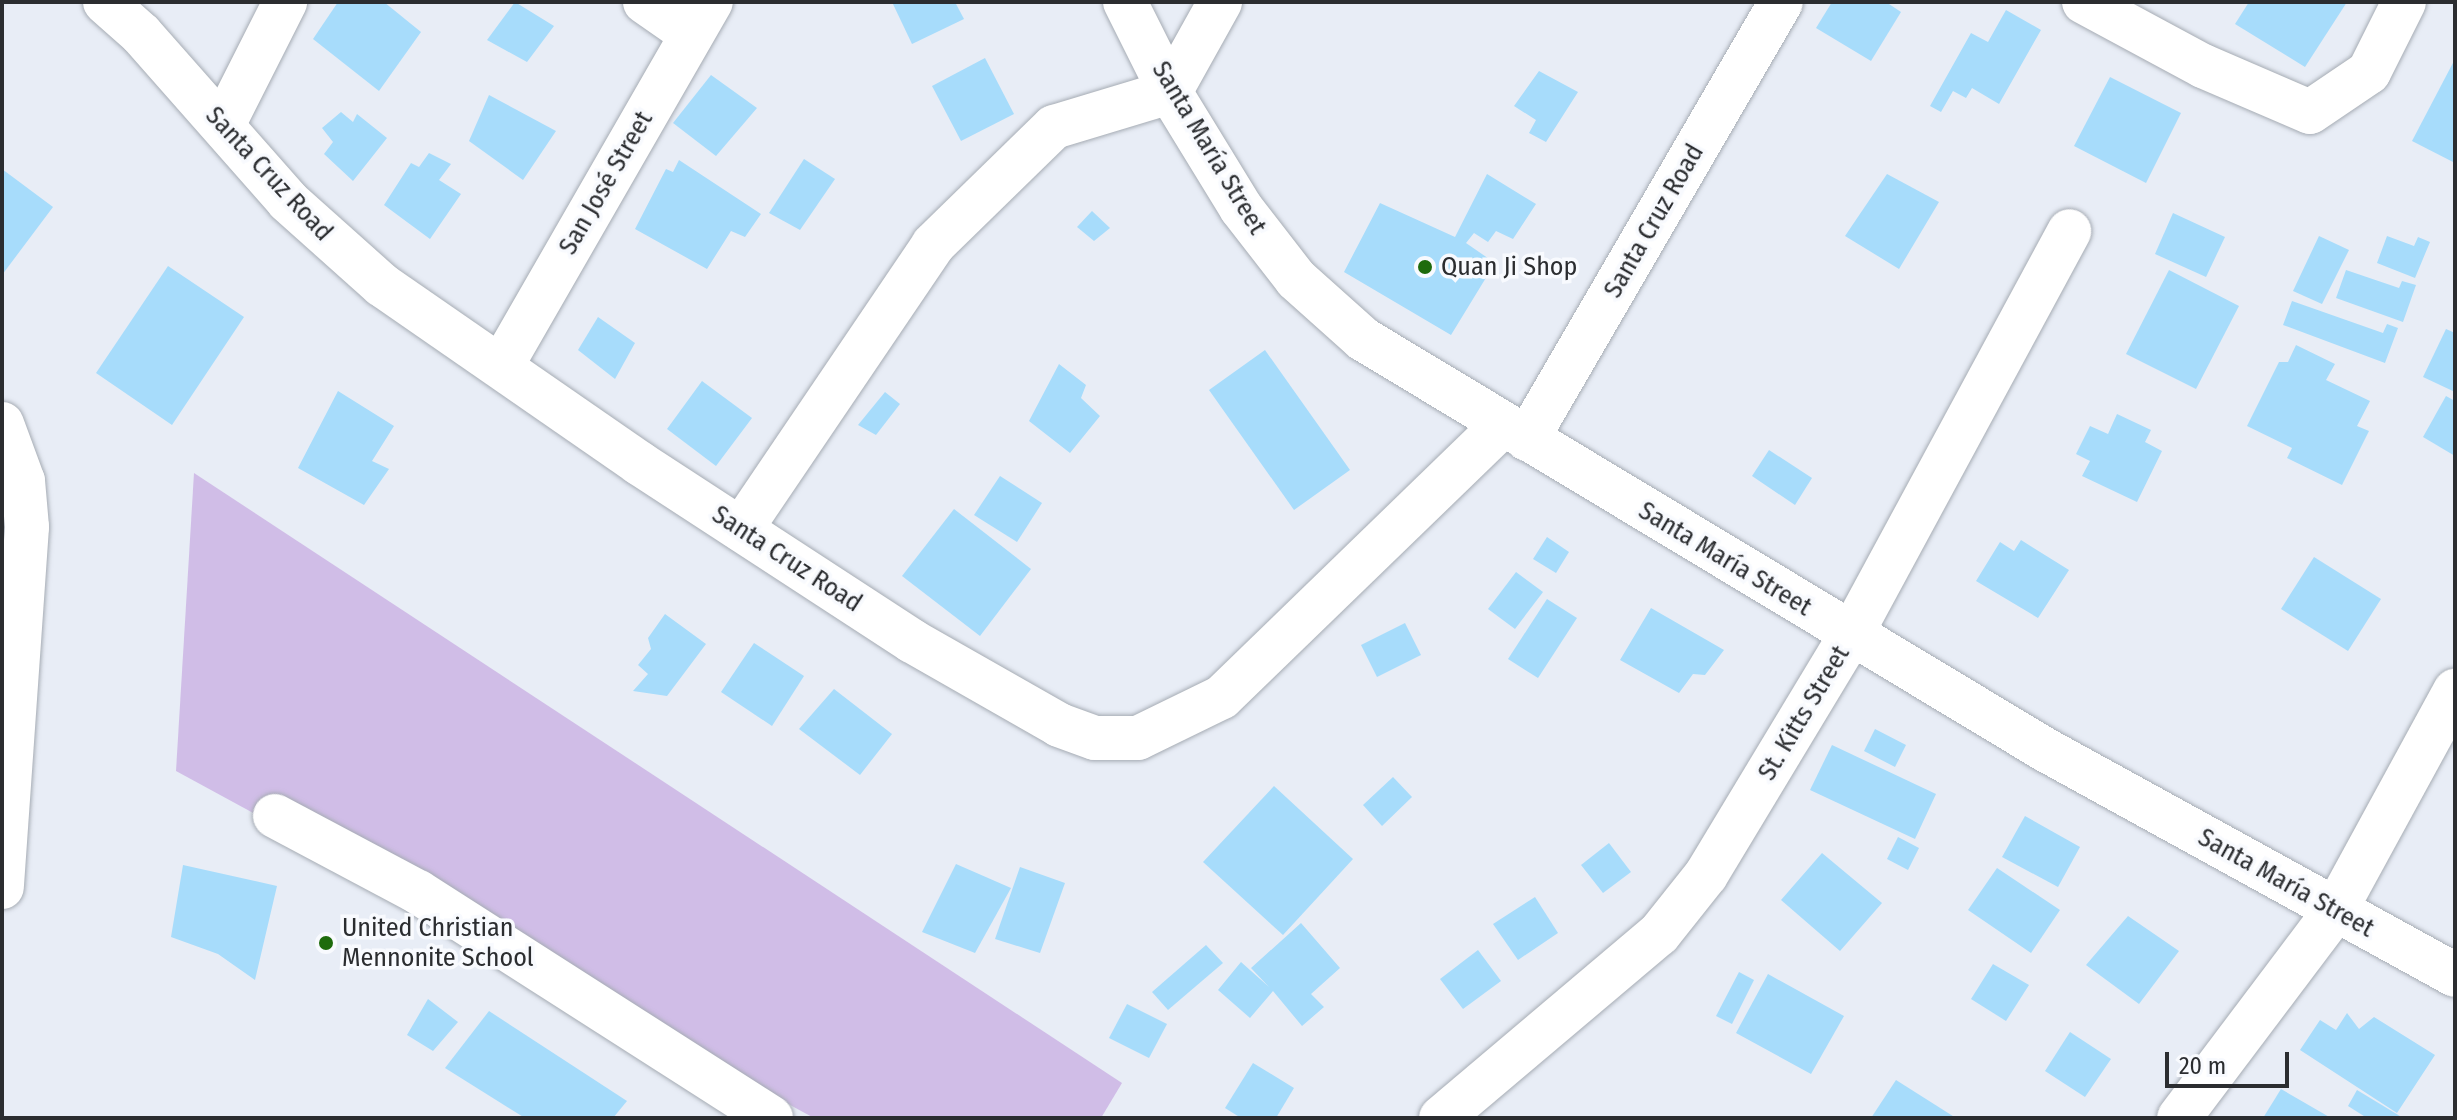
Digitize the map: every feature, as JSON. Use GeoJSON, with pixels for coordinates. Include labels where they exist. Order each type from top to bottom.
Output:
{"type":"FeatureCollection","features":[{"type":"Feature","properties":{"kind":"street","name":"Santa Cruz Road"},"geometry":{"type":"LineString","coordinates":[[105,2],[141,34],[335,246],[382,285],[912,641],[1059,725],[1095,738],[1138,738],[1222,697],[1515,432],[1781,2]]}},
{"type":"Feature","properties":{"kind":"street"},"geometry":{"type":"LineString","coordinates":[[223,125],[285,2]]}},
{"type":"Feature","properties":{"kind":"street"},"geometry":{"type":"LineString","coordinates":[[645,2],[701,18]]}},
{"type":"Feature","properties":{"kind":"street","name":"Santa María Street"},"geometry":{"type":"LineString","coordinates":[[1125,2],[1170,92],[1241,208],[1307,290],[1363,339],[1851,635],[2335,911],[2455,975]]}},
{"type":"Feature","properties":{"kind":"street"},"geometry":{"type":"LineString","coordinates":[[741,529],[933,245],[1054,127],[1170,92],[1220,2]]}},
{"type":"Feature","properties":{"kind":"street"},"geometry":{"type":"LineString","coordinates":[[2084,2],[2203,66],[2310,112],[2369,72],[2404,2]]}},
{"type":"Feature","properties":{"kind":"street","name":"San José Street"},"geometry":{"type":"LineString","coordinates":[[502,365],[701,18]]}},
{"type":"Feature","properties":{"kind":"street","name":"St. Kitts Street"},"geometry":{"type":"LineString","coordinates":[[1441,1118],[1659,934],[1706,875],[1851,635],[2069,231]]}},
{"type":"Feature","properties":{"kind":"street"},"geometry":{"type":"LineString","coordinates":[[2,424],[23,481],[27,527],[2,887]]}},
{"type":"Feature","properties":{"kind":"street"},"geometry":{"type":"LineString","coordinates":[[2179,1118],[2335,911],[2455,691]]}},
{"type":"Feature","properties":{"kind":"street"},"geometry":{"type":"LineString","coordinates":[[275,816],[418,892],[771,1118]]}},
{"type":"Feature","properties":{"kind":"shaded area"},"geometry":{"type":"Polygon","coordinates":[[[194,473],[1122,1083],[1101,1118],[814,1118],[176,771],[194,473]]]}},
{"type":"Feature","properties":{"kind":"building"},"geometry":{"type":"Polygon","coordinates":[[[338,2],[384,2],[421,32],[379,91],[313,39],[338,2]]]}},
{"type":"Feature","properties":{"kind":"building"},"geometry":{"type":"Polygon","coordinates":[[[515,2],[554,26],[527,62],[487,40],[515,2]]]}},
{"type":"Feature","properties":{"kind":"building"},"geometry":{"type":"Polygon","coordinates":[[[892,2],[955,2],[964,19],[912,44],[892,2]]]}},
{"type":"Feature","properties":{"kind":"building"},"geometry":{"type":"Polygon","coordinates":[[[1832,2],[1886,2],[1901,12],[1871,61],[1816,28],[1832,2]]]}},
{"type":"Feature","properties":{"kind":"building"},"geometry":{"type":"Polygon","coordinates":[[[2249,2],[2347,2],[2305,67],[2235,24],[2249,2]]]}},
{"type":"Feature","properties":{"kind":"building"},"geometry":{"type":"Polygon","coordinates":[[[2006,10],[2041,30],[1999,104],[1972,88],[1966,98],[1953,91],[1941,112],[1930,106],[1971,33],[1988,42],[2006,10]]]}},
{"type":"Feature","properties":{"kind":"building"},"geometry":{"type":"Polygon","coordinates":[[[985,58],[1014,114],[961,141],[932,86],[985,58]]]}},
{"type":"Feature","properties":{"kind":"building"},"geometry":{"type":"Polygon","coordinates":[[[2455,59],[2455,163],[2412,141],[2455,59]]]}},
{"type":"Feature","properties":{"kind":"building"},"geometry":{"type":"Polygon","coordinates":[[[1539,71],[1578,92],[1546,142],[1529,133],[1536,120],[1514,106],[1539,71]]]}},
{"type":"Feature","properties":{"kind":"building"},"geometry":{"type":"Polygon","coordinates":[[[711,75],[757,108],[716,156],[673,123],[711,75]]]}},
{"type":"Feature","properties":{"kind":"building"},"geometry":{"type":"Polygon","coordinates":[[[2110,77],[2181,113],[2146,183],[2074,146],[2110,77]]]}},
{"type":"Feature","properties":{"kind":"building"},"geometry":{"type":"Polygon","coordinates":[[[489,95],[556,131],[523,180],[469,141],[489,95]]]}},
{"type":"Feature","properties":{"kind":"building"},"geometry":{"type":"Polygon","coordinates":[[[341,112],[353,122],[357,114],[387,138],[353,181],[324,154],[333,142],[322,128],[341,112]]]}},
{"type":"Feature","properties":{"kind":"building"},"geometry":{"type":"Polygon","coordinates":[[[429,153],[451,164],[439,180],[461,194],[430,239],[384,205],[411,163],[419,167],[429,153]]]}},
{"type":"Feature","properties":{"kind":"building"},"geometry":{"type":"Polygon","coordinates":[[[804,159],[835,179],[800,230],[769,213],[804,159]]]}},
{"type":"Feature","properties":{"kind":"building"},"geometry":{"type":"Polygon","coordinates":[[[679,160],[761,214],[745,237],[731,231],[707,269],[635,229],[666,169],[673,172],[679,160]]]}},
{"type":"Feature","properties":{"kind":"building"},"geometry":{"type":"Polygon","coordinates":[[[2,169],[53,207],[2,275],[2,169]]]}},
{"type":"Feature","properties":{"kind":"building"},"geometry":{"type":"Polygon","coordinates":[[[1487,174],[1536,204],[1513,239],[1496,231],[1488,242],[1474,233],[1466,243],[1495,263],[1451,335],[1344,272],[1380,203],[1455,237],[1487,174]]]}},
{"type":"Feature","properties":{"kind":"building"},"geometry":{"type":"Polygon","coordinates":[[[1887,174],[1939,202],[1899,269],[1845,236],[1887,174]]]}},
{"type":"Feature","properties":{"kind":"building"},"geometry":{"type":"Polygon","coordinates":[[[1092,211],[1110,228],[1094,241],[1077,227],[1092,211]]]}},
{"type":"Feature","properties":{"kind":"building"},"geometry":{"type":"Polygon","coordinates":[[[2173,213],[2225,237],[2206,277],[2155,254],[2173,213]]]}},
{"type":"Feature","properties":{"kind":"building"},"geometry":{"type":"Polygon","coordinates":[[[2319,236],[2349,250],[2322,304],[2293,291],[2319,236]]]}},
{"type":"Feature","properties":{"kind":"building"},"geometry":{"type":"Polygon","coordinates":[[[2387,236],[2414,246],[2418,237],[2430,242],[2415,278],[2377,263],[2387,236]]]}},
{"type":"Feature","properties":{"kind":"building"},"geometry":{"type":"Polygon","coordinates":[[[168,266],[244,317],[172,425],[96,373],[168,266]]]}},
{"type":"Feature","properties":{"kind":"building"},"geometry":{"type":"Polygon","coordinates":[[[2169,270],[2239,306],[2196,389],[2126,354],[2169,270]]]}},
{"type":"Feature","properties":{"kind":"building"},"geometry":{"type":"Polygon","coordinates":[[[2346,270],[2399,288],[2402,281],[2416,285],[2403,322],[2336,298],[2346,270]]]}},
{"type":"Feature","properties":{"kind":"building"},"geometry":{"type":"Polygon","coordinates":[[[2292,301],[2383,333],[2387,324],[2398,328],[2385,363],[2283,325],[2292,301]]]}},
{"type":"Feature","properties":{"kind":"building"},"geometry":{"type":"Polygon","coordinates":[[[598,317],[635,343],[615,379],[578,350],[598,317]]]}},
{"type":"Feature","properties":{"kind":"building"},"geometry":{"type":"Polygon","coordinates":[[[2446,329],[2455,333],[2455,392],[2423,377],[2446,329]]]}},
{"type":"Feature","properties":{"kind":"building"},"geometry":{"type":"Polygon","coordinates":[[[2296,345],[2335,364],[2326,380],[2370,401],[2357,426],[2369,431],[2342,485],[2287,458],[2292,448],[2247,426],[2279,362],[2288,362],[2296,345]]]}},
{"type":"Feature","properties":{"kind":"building"},"geometry":{"type":"Polygon","coordinates":[[[1265,350],[1350,470],[1294,510],[1209,390],[1265,350]]]}},
{"type":"Feature","properties":{"kind":"building"},"geometry":{"type":"Polygon","coordinates":[[[1059,364],[1086,385],[1081,398],[1100,416],[1070,453],[1029,421],[1059,364]]]}},
{"type":"Feature","properties":{"kind":"building"},"geometry":{"type":"Polygon","coordinates":[[[702,381],[752,418],[716,466],[667,429],[702,381]]]}},
{"type":"Feature","properties":{"kind":"building"},"geometry":{"type":"Polygon","coordinates":[[[338,391],[394,426],[372,461],[389,469],[364,505],[298,468],[338,391]]]}},
{"type":"Feature","properties":{"kind":"building"},"geometry":{"type":"Polygon","coordinates":[[[885,392],[900,404],[876,435],[858,425],[885,392]]]}},
{"type":"Feature","properties":{"kind":"building"},"geometry":{"type":"Polygon","coordinates":[[[2446,396],[2455,401],[2455,456],[2423,437],[2446,396]]]}},
{"type":"Feature","properties":{"kind":"building"},"geometry":{"type":"Polygon","coordinates":[[[2117,414],[2151,430],[2145,442],[2162,451],[2137,502],[2082,476],[2090,461],[2076,454],[2090,426],[2108,434],[2117,414]]]}},
{"type":"Feature","properties":{"kind":"building"},"geometry":{"type":"Polygon","coordinates":[[[1769,450],[1812,478],[1795,505],[1752,476],[1769,450]]]}},
{"type":"Feature","properties":{"kind":"building"},"geometry":{"type":"Polygon","coordinates":[[[1000,476],[1042,503],[1017,542],[974,515],[1000,476]]]}},
{"type":"Feature","properties":{"kind":"building"},"geometry":{"type":"Polygon","coordinates":[[[954,509],[1031,569],[980,636],[902,576],[954,509]]]}},
{"type":"Feature","properties":{"kind":"building"},"geometry":{"type":"Polygon","coordinates":[[[1547,537],[1569,552],[1556,573],[1533,559],[1547,537]]]}},
{"type":"Feature","properties":{"kind":"building"},"geometry":{"type":"Polygon","coordinates":[[[2021,540],[2069,570],[2038,618],[1976,581],[2000,542],[2014,551],[2021,540]]]}},
{"type":"Feature","properties":{"kind":"building"},"geometry":{"type":"Polygon","coordinates":[[[2314,557],[2381,599],[2348,651],[2281,609],[2314,557]]]}},
{"type":"Feature","properties":{"kind":"building"},"geometry":{"type":"Polygon","coordinates":[[[1516,572],[1543,592],[1515,629],[1488,609],[1516,572]]]}},
{"type":"Feature","properties":{"kind":"building"},"geometry":{"type":"Polygon","coordinates":[[[1547,599],[1577,618],[1538,678],[1508,659],[1547,599]]]}},
{"type":"Feature","properties":{"kind":"building"},"geometry":{"type":"Polygon","coordinates":[[[1651,608],[1724,650],[1705,675],[1693,674],[1679,693],[1620,660],[1651,608]]]}},
{"type":"Feature","properties":{"kind":"building"},"geometry":{"type":"Polygon","coordinates":[[[665,614],[706,644],[667,696],[633,691],[648,674],[638,665],[651,649],[648,638],[665,614]]]}},
{"type":"Feature","properties":{"kind":"building"},"geometry":{"type":"Polygon","coordinates":[[[1405,623],[1421,655],[1377,677],[1361,645],[1405,623]]]}},
{"type":"Feature","properties":{"kind":"building"},"geometry":{"type":"Polygon","coordinates":[[[754,643],[804,676],[772,726],[721,692],[754,643]]]}},
{"type":"Feature","properties":{"kind":"building"},"geometry":{"type":"Polygon","coordinates":[[[834,689],[892,734],[860,775],[799,729],[834,689]]]}},
{"type":"Feature","properties":{"kind":"building"},"geometry":{"type":"Polygon","coordinates":[[[1875,729],[1906,745],[1895,767],[1864,751],[1875,729]]]}},
{"type":"Feature","properties":{"kind":"building"},"geometry":{"type":"Polygon","coordinates":[[[1832,745],[1936,794],[1915,839],[1810,790],[1832,745]]]}},
{"type":"Feature","properties":{"kind":"building"},"geometry":{"type":"Polygon","coordinates":[[[1393,777],[1412,797],[1382,826],[1363,805],[1393,777]]]}},
{"type":"Feature","properties":{"kind":"building"},"geometry":{"type":"Polygon","coordinates":[[[1274,786],[1353,859],[1283,935],[1203,862],[1274,786]]]}},
{"type":"Feature","properties":{"kind":"building"},"geometry":{"type":"Polygon","coordinates":[[[2025,816],[2080,847],[2058,887],[2002,857],[2025,816]]]}},
{"type":"Feature","properties":{"kind":"building"},"geometry":{"type":"Polygon","coordinates":[[[1898,837],[1919,848],[1908,870],[1887,859],[1898,837]]]}},
{"type":"Feature","properties":{"kind":"building"},"geometry":{"type":"Polygon","coordinates":[[[1609,843],[1631,872],[1603,893],[1581,865],[1609,843]]]}},
{"type":"Feature","properties":{"kind":"building"},"geometry":{"type":"Polygon","coordinates":[[[1822,853],[1882,903],[1840,951],[1781,900],[1822,853]]]}},
{"type":"Feature","properties":{"kind":"building"},"geometry":{"type":"Polygon","coordinates":[[[956,864],[1011,888],[975,953],[922,932],[956,864]]]}},
{"type":"Feature","properties":{"kind":"building"},"geometry":{"type":"Polygon","coordinates":[[[183,865],[277,886],[255,980],[218,954],[171,937],[183,865]]]}},
{"type":"Feature","properties":{"kind":"building"},"geometry":{"type":"Polygon","coordinates":[[[1020,867],[1065,883],[1040,953],[995,939],[1020,867]]]}},
{"type":"Feature","properties":{"kind":"building"},"geometry":{"type":"Polygon","coordinates":[[[1997,868],[2060,910],[2031,953],[1968,910],[1997,868]]]}},
{"type":"Feature","properties":{"kind":"building"},"geometry":{"type":"Polygon","coordinates":[[[1535,897],[1558,933],[1518,960],[1493,924],[1535,897]]]}},
{"type":"Feature","properties":{"kind":"building"},"geometry":{"type":"Polygon","coordinates":[[[2128,916],[2179,951],[2139,1004],[2086,965],[2128,916]]]}},
{"type":"Feature","properties":{"kind":"building"},"geometry":{"type":"Polygon","coordinates":[[[1301,923],[1340,968],[1311,994],[1324,1007],[1302,1026],[1273,991],[1250,1018],[1218,990],[1241,962],[1269,987],[1251,968],[1301,923]]]}},
{"type":"Feature","properties":{"kind":"building"},"geometry":{"type":"Polygon","coordinates":[[[1206,945],[1223,963],[1168,1010],[1152,992],[1206,945]]]}},
{"type":"Feature","properties":{"kind":"building"},"geometry":{"type":"Polygon","coordinates":[[[1478,950],[1501,981],[1463,1009],[1440,979],[1478,950]]]}},
{"type":"Feature","properties":{"kind":"building"},"geometry":{"type":"Polygon","coordinates":[[[1993,964],[2029,985],[2006,1021],[1971,999],[1993,964]]]}},
{"type":"Feature","properties":{"kind":"building"},"geometry":{"type":"Polygon","coordinates":[[[1739,972],[1754,980],[1732,1024],[1716,1016],[1739,972]]]}},
{"type":"Feature","properties":{"kind":"building"},"geometry":{"type":"Polygon","coordinates":[[[1768,974],[1844,1016],[1811,1074],[1736,1033],[1768,974]]]}},
{"type":"Feature","properties":{"kind":"building"},"geometry":{"type":"Polygon","coordinates":[[[428,999],[458,1022],[433,1051],[407,1035],[428,999]]]}},
{"type":"Feature","properties":{"kind":"building"},"geometry":{"type":"Polygon","coordinates":[[[1127,1004],[1167,1024],[1149,1058],[1109,1038],[1127,1004]]]}},
{"type":"Feature","properties":{"kind":"building"},"geometry":{"type":"Polygon","coordinates":[[[489,1011],[627,1101],[613,1118],[525,1118],[445,1068],[489,1011]]]}},
{"type":"Feature","properties":{"kind":"building"},"geometry":{"type":"Polygon","coordinates":[[[2347,1013],[2359,1029],[2374,1017],[2435,1055],[2397,1113],[2300,1050],[2320,1020],[2336,1030],[2347,1013]]]}},
{"type":"Feature","properties":{"kind":"building"},"geometry":{"type":"Polygon","coordinates":[[[2070,1032],[2111,1059],[2085,1097],[2045,1071],[2070,1032]]]}},
{"type":"Feature","properties":{"kind":"building"},"geometry":{"type":"Polygon","coordinates":[[[1253,1063],[1294,1088],[1276,1118],[1241,1118],[1225,1108],[1253,1063]]]}},
{"type":"Feature","properties":{"kind":"building"},"geometry":{"type":"Polygon","coordinates":[[[1896,1080],[1956,1118],[1871,1118],[1896,1080]]]}},
{"type":"Feature","properties":{"kind":"building"},"geometry":{"type":"Polygon","coordinates":[[[2281,1089],[2331,1118],[2263,1118],[2281,1089]]]}},
{"type":"Feature","properties":{"kind":"building"},"geometry":{"type":"Polygon","coordinates":[[[2357,1090],[2403,1118],[2367,1118],[2348,1106],[2357,1090]]]}},
{"type":"Feature","properties":{"kind":"place","name":"Quan Ji Shop"},"geometry":{"type":"Point","coordinates":[1425,267]}},
{"type":"Feature","properties":{"kind":"place","name":"United Christian Mennonite School"},"geometry":{"type":"Point","coordinates":[326,943]}}]}
